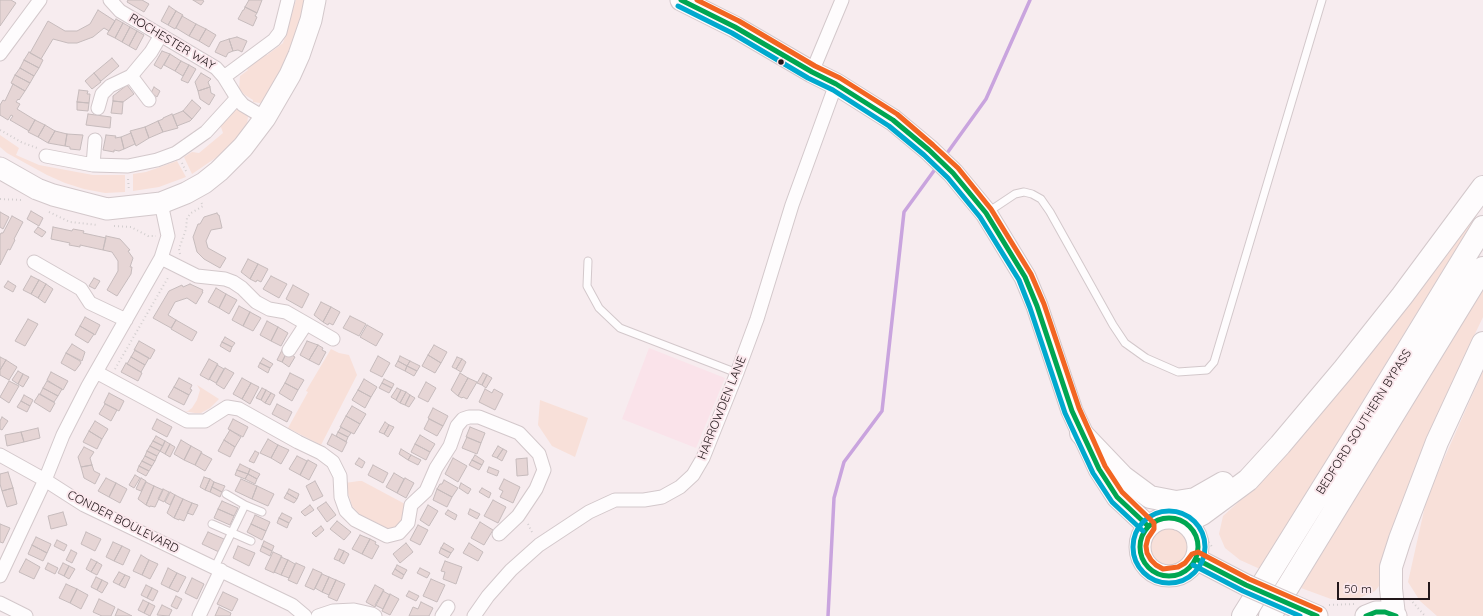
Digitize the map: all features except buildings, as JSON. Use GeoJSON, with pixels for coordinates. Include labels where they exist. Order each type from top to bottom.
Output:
{"type":"FeatureCollection","features":[{"type":"Feature","properties":{"kind":"highway"},"geometry":{"type":"LineString","coordinates":[[1178,519],[1196,517],[1202,514],[1248,480],[1280,445],[1344,369],[1402,296],[1483,187]]}},
{"type":"Feature","properties":{"kind":"highway","name":"BEDFORD SOUTHERN BYPASS"},"geometry":{"type":"LineString","coordinates":[[1243,616],[1483,227]]}},
{"type":"Feature","properties":{"kind":"highway","name":"BEDFORD SOUTHERN BYPASS"},"geometry":{"type":"LineString","coordinates":[[1270,616],[1483,268]]}},
{"type":"Feature","properties":{"kind":"highway"},"geometry":{"type":"LineString","coordinates":[[1395,615],[1390,589],[1391,567],[1400,539],[1437,442],[1483,344]]}},
{"type":"Feature","properties":{"kind":"highway"},"geometry":{"type":"LineString","coordinates":[[1081,433],[1123,477],[1144,493],[1150,497],[1176,502],[1195,499],[1202,496],[1280,445]]}},
{"type":"Feature","properties":{"kind":"main road"},"geometry":{"type":"LineString","coordinates":[[0,168],[37,189],[81,203],[107,208],[161,203],[186,193],[219,171],[243,147],[265,118],[290,75],[299,55],[311,20],[315,0]]}},
{"type":"Feature","properties":{"kind":"main road"},"geometry":{"type":"LineString","coordinates":[[681,0],[735,27],[812,72],[836,84],[893,120],[929,150],[953,173],[986,213],[1024,277],[1037,306],[1072,411],[1081,433],[1099,468],[1117,497],[1148,526]]}},
{"type":"Feature","properties":{"kind":"main road"},"geometry":{"type":"LineString","coordinates":[[1170,517],[1187,523],[1194,531],[1198,540],[1196,560],[1190,568],[1181,574],[1171,576],[1161,576],[1152,571],[1145,564],[1140,555],[1139,545],[1142,535],[1148,526],[1162,518],[1170,517]]}},
{"type":"Feature","properties":{"kind":"main road"},"geometry":{"type":"LineString","coordinates":[[1196,560],[1246,585],[1294,606],[1322,610]]}},
{"type":"Feature","properties":{"kind":"main road"},"geometry":{"type":"LineString","coordinates":[[1361,610],[1385,612],[1395,615]]}},
{"type":"Feature","properties":{"kind":"street"},"geometry":{"type":"LineString","coordinates":[[0,54],[40,0]]}},
{"type":"Feature","properties":{"kind":"street","name":"ROCHESTER WAY"},"geometry":{"type":"LineString","coordinates":[[110,0],[120,11],[216,68],[243,105],[265,118]]}},
{"type":"Feature","properties":{"kind":"street"},"geometry":{"type":"LineString","coordinates":[[224,77],[274,40],[280,32],[288,0]]}},
{"type":"Feature","properties":{"kind":"street"},"geometry":{"type":"LineString","coordinates":[[812,72],[842,0]]}},
{"type":"Feature","properties":{"kind":"street"},"geometry":{"type":"LineString","coordinates":[[98,108],[102,94],[110,86],[131,76],[151,52],[161,35]]}},
{"type":"Feature","properties":{"kind":"street"},"geometry":{"type":"LineString","coordinates":[[131,76],[149,100]]}},
{"type":"Feature","properties":{"kind":"street","name":"HARROWDEN LANE"},"geometry":{"type":"LineString","coordinates":[[474,616],[488,596],[511,570],[539,545],[589,512],[615,500],[644,500],[662,497],[680,487],[693,475],[703,458],[757,319],[792,205],[836,84]]}},
{"type":"Feature","properties":{"kind":"street"},"geometry":{"type":"LineString","coordinates":[[46,156],[93,165],[128,166],[157,160],[176,153],[206,132],[237,98]]}},
{"type":"Feature","properties":{"kind":"street"},"geometry":{"type":"LineString","coordinates":[[93,165],[95,140]]}},
{"type":"Feature","properties":{"kind":"street"},"geometry":{"type":"LineString","coordinates":[[0,576],[45,480],[63,435],[96,372],[161,258],[168,236],[161,203]]}},
{"type":"Feature","properties":{"kind":"street"},"geometry":{"type":"LineString","coordinates":[[161,258],[197,276],[225,279],[233,282],[242,288],[256,302],[270,308],[286,312],[333,339]]}},
{"type":"Feature","properties":{"kind":"street"},"geometry":{"type":"LineString","coordinates":[[34,262],[81,289],[90,303],[126,320]]}},
{"type":"Feature","properties":{"kind":"street"},"geometry":{"type":"LineString","coordinates":[[289,350],[306,324]]}},
{"type":"Feature","properties":{"kind":"street"},"geometry":{"type":"LineString","coordinates":[[96,372],[187,422],[205,421],[227,406],[239,408],[298,442],[321,453],[333,462],[340,476],[341,497],[346,511],[355,520],[387,536],[400,533],[408,523],[411,505],[426,491],[436,468],[450,446],[457,426],[463,419],[469,417],[479,417],[518,433],[539,454],[544,470],[523,519],[499,534]]}},
{"type":"Feature","properties":{"kind":"street","name":"CONDER BOULEVARD"},"geometry":{"type":"LineString","coordinates":[[0,455],[45,480],[84,505],[292,604],[305,616]]}},
{"type":"Feature","properties":{"kind":"street"},"geometry":{"type":"LineString","coordinates":[[199,616],[218,569]]}},
{"type":"Feature","properties":{"kind":"street"},"geometry":{"type":"LineString","coordinates":[[0,603],[26,616]]}},
{"type":"Feature","properties":{"kind":"street"},"geometry":{"type":"LineString","coordinates":[[318,616],[333,611],[354,610],[375,616]]}},
{"type":"Feature","properties":{"kind":"lane"},"geometry":{"type":"LineString","coordinates":[[986,213],[1015,194],[1024,192],[1041,199],[1125,342],[1146,358],[1178,372],[1207,370],[1214,362],[1322,0]]}},
{"type":"Feature","properties":{"kind":"lane"},"geometry":{"type":"LineString","coordinates":[[588,261],[587,286],[600,308],[620,328],[737,373]]}},
{"type":"Feature","properties":{"kind":"lane"},"geometry":{"type":"LineString","coordinates":[[226,494],[245,505],[262,512]]}},
{"type":"Feature","properties":{"kind":"lane"},"geometry":{"type":"LineString","coordinates":[[218,569],[245,505]]}},
{"type":"Feature","properties":{"kind":"lane"},"geometry":{"type":"LineString","coordinates":[[212,524],[252,541]]}},
{"type":"Feature","properties":{"kind":"path"},"geometry":{"type":"LineString","coordinates":[[0,130],[21,142],[39,149],[46,156]]}},
{"type":"Feature","properties":{"kind":"path"},"geometry":{"type":"LineString","coordinates":[[1409,598],[1425,616]]}},
{"type":"Feature","properties":{"kind":"path"},"geometry":{"type":"LineString","coordinates":[[1322,610],[1351,605],[1361,610]]}},
{"type":"Feature","properties":{"kind":"shaded area"},"geometry":{"type":"Polygon","coordinates":[[[296,0],[309,0],[300,40],[263,102],[253,102],[253,100],[239,89],[240,76],[248,70],[245,67],[262,54],[267,55],[283,43],[296,0]]]}},
{"type":"Feature","properties":{"kind":"shaded area"},"geometry":{"type":"Polygon","coordinates":[[[234,110],[239,110],[248,116],[247,125],[232,143],[217,157],[192,174],[184,157],[192,152],[199,153],[223,133],[220,124],[234,110]]]}},
{"type":"Feature","properties":{"kind":"shaded area"},"geometry":{"type":"Polygon","coordinates":[[[0,135],[19,148],[16,155],[39,165],[93,175],[125,175],[125,192],[105,193],[84,189],[47,175],[7,153],[0,147],[0,135]]]}},
{"type":"Feature","properties":{"kind":"shaded area"},"geometry":{"type":"Polygon","coordinates":[[[177,161],[186,177],[159,187],[133,191],[133,174],[146,172],[177,161]]]}},
{"type":"Feature","properties":{"kind":"shaded area"},"geometry":{"type":"Polygon","coordinates":[[[1483,205],[1260,569],[1240,560],[1225,548],[1219,534],[1223,516],[1263,480],[1344,385],[1483,205]]]}},
{"type":"Feature","properties":{"kind":"shaded area"},"geometry":{"type":"Polygon","coordinates":[[[1483,281],[1483,317],[1423,449],[1383,581],[1375,591],[1355,600],[1331,599],[1301,588],[1483,281]]]}},
{"type":"Feature","properties":{"kind":"shaded area"},"geometry":{"type":"Polygon","coordinates":[[[649,348],[725,378],[696,448],[622,419],[649,348]]]}},
{"type":"Feature","properties":{"kind":"shaded area"},"geometry":{"type":"Polygon","coordinates":[[[331,349],[339,353],[349,355],[357,375],[321,445],[288,428],[308,392],[306,391],[331,349]]]}},
{"type":"Feature","properties":{"kind":"shaded area"},"geometry":{"type":"Polygon","coordinates":[[[1483,371],[1483,616],[1437,616],[1420,601],[1408,582],[1427,497],[1483,371]]]}},
{"type":"Feature","properties":{"kind":"shaded area"},"geometry":{"type":"Polygon","coordinates":[[[197,385],[219,399],[210,408],[201,413],[184,411],[188,411],[192,408],[197,400],[200,390],[197,385]]]}},
{"type":"Feature","properties":{"kind":"shaded area"},"geometry":{"type":"Polygon","coordinates":[[[540,400],[588,418],[575,457],[552,446],[538,425],[540,400]]]}},
{"type":"Feature","properties":{"kind":"shaded area"},"geometry":{"type":"Polygon","coordinates":[[[362,481],[405,504],[401,521],[394,528],[385,528],[363,518],[352,506],[345,483],[362,481]]]}},
{"type":"Feature","properties":{"kind":"shaded area"},"geometry":{"type":"Polygon","coordinates":[[[1173,528],[1180,531],[1186,537],[1189,548],[1188,556],[1180,565],[1173,568],[1165,568],[1158,565],[1150,556],[1149,544],[1152,537],[1161,529],[1173,528]]]}},
{"type":"Feature","properties":{"kind":"waterway"},"geometry":{"type":"LineString","coordinates":[[945,156],[986,99],[1030,0]]}},
{"type":"Feature","properties":{"kind":"waterway"},"geometry":{"type":"LineString","coordinates":[[828,616],[834,498],[844,462],[882,411],[904,212],[936,168]]}},
{"type":"Feature","properties":{"kind":"transit line"},"geometry":{"type":"LineString","coordinates":[[681,0],[735,27],[812,72],[836,84],[893,120],[929,150],[953,173],[986,213],[1025,277],[1037,306],[1072,411],[1099,469],[1117,497],[1148,526]]}},
{"type":"Feature","properties":{"kind":"transit line"},"geometry":{"type":"LineString","coordinates":[[697,0],[739,21],[815,66],[840,78],[897,114],[958,168],[991,209],[1031,274],[1044,304],[1079,408],[1105,466],[1122,492],[1154,523],[1154,529],[1148,538],[1146,546],[1147,553],[1156,565],[1163,569],[1178,567],[1185,563],[1192,554],[1198,552],[1249,579],[1320,610]]}},
{"type":"Feature","properties":{"kind":"transit line"},"geometry":{"type":"LineString","coordinates":[[678,6],[732,33],[808,78],[833,90],[889,126],[924,155],[948,178],[980,217],[1019,280],[1030,308],[1065,413],[1093,473],[1112,502],[1143,531]]}},
{"type":"Feature","properties":{"kind":"transit line"},"geometry":{"type":"LineString","coordinates":[[1162,511],[1176,511],[1183,513],[1195,521],[1203,533],[1205,547],[1203,561],[1195,573],[1183,581],[1176,583],[1162,583],[1155,581],[1143,573],[1135,561],[1133,554],[1133,540],[1135,533],[1143,521],[1155,513],[1162,511]]}},
{"type":"Feature","properties":{"kind":"transit line"},"geometry":{"type":"LineString","coordinates":[[1163,518],[1175,518],[1190,526],[1198,541],[1198,547],[1198,553],[1190,568],[1175,576],[1163,576],[1148,568],[1140,553],[1140,541],[1148,526],[1163,518]]}},
{"type":"Feature","properties":{"kind":"transit line"},"geometry":{"type":"LineString","coordinates":[[1196,559],[1246,585],[1317,616]]}},
{"type":"Feature","properties":{"kind":"transit line"},"geometry":{"type":"LineString","coordinates":[[1193,565],[1243,591],[1300,616]]}},
{"type":"Feature","properties":{"kind":"transit line"},"geometry":{"type":"LineString","coordinates":[[1366,616],[1376,612],[1385,612],[1396,616]]}}]}
